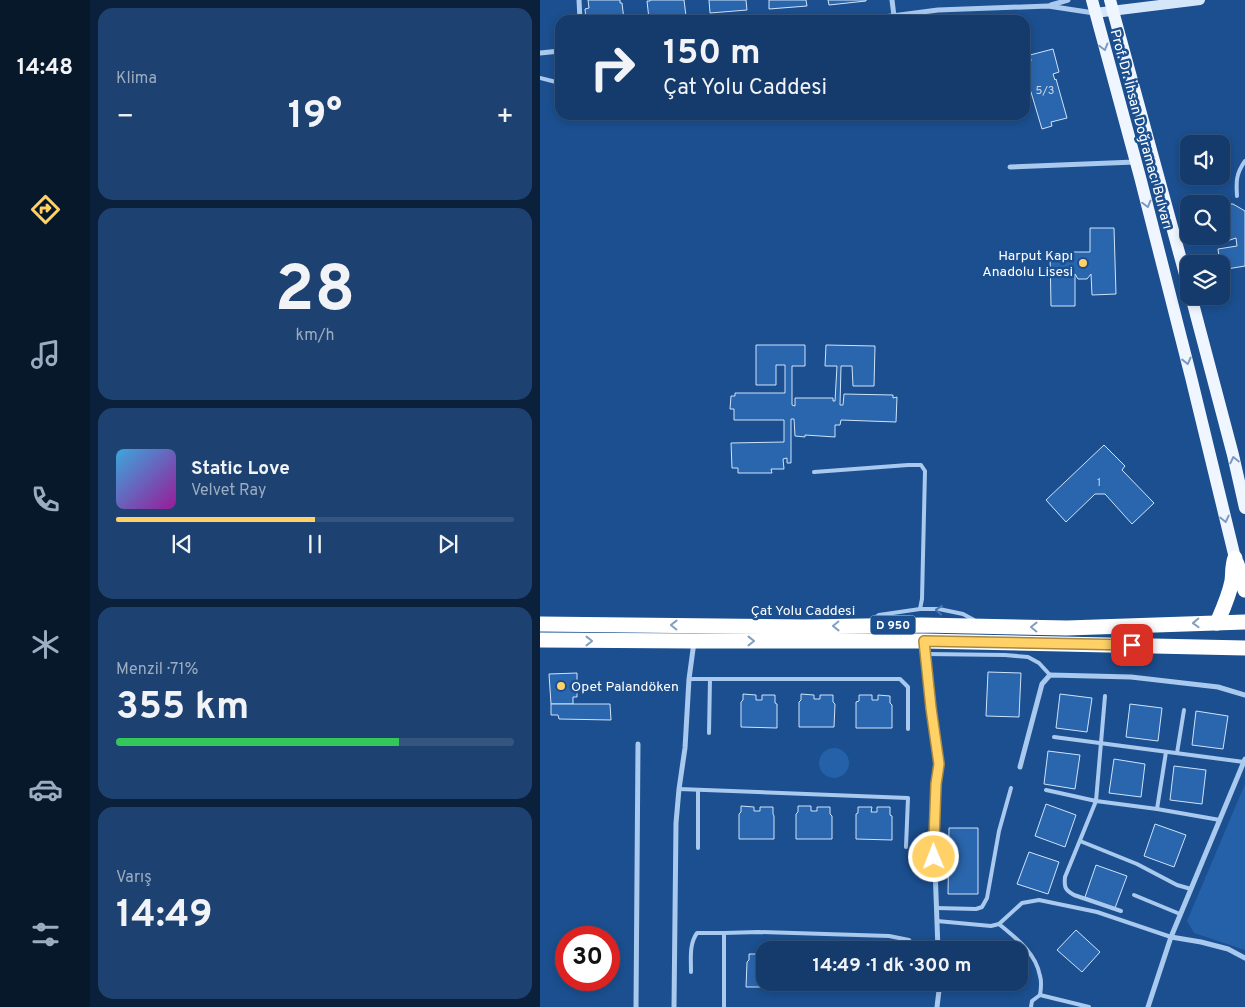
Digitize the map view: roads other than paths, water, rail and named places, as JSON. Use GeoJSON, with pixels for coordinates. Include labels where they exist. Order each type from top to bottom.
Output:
{"type":"FeatureCollection","features":[{"type":"Feature","properties":{"kind":"highway"},"geometry":{"type":"LineString","coordinates":[[1235,558],[1245,590]]}},
{"type":"Feature","properties":{"kind":"highway"},"geometry":{"type":"LineString","coordinates":[[1217,623],[1228,598],[1235,558]]}},
{"type":"Feature","properties":{"kind":"highway","name":"Çat Yolu Caddesi"},"geometry":{"type":"LineString","coordinates":[[540,624],[805,627],[922,625],[1067,628],[1245,622]]}},
{"type":"Feature","properties":{"kind":"highway","name":"D 950"},"geometry":{"type":"LineString","coordinates":[[540,640],[925,647],[1245,648]]}},
{"type":"Feature","properties":{"kind":"main road","name":"Prof. Dr. İhsan Doğramacı Bulvarı"},"geometry":{"type":"LineString","coordinates":[[1092,0],[1192,377],[1235,558]]}},
{"type":"Feature","properties":{"kind":"main road","name":"Prof. Dr. İhsan Doğramacı Bulvarı"},"geometry":{"type":"LineString","coordinates":[[1111,5],[1180,256]]}},
{"type":"Feature","properties":{"kind":"main road"},"geometry":{"type":"LineString","coordinates":[[1193,305],[1245,508]]}},
{"type":"Feature","properties":{"kind":"street"},"geometry":{"type":"LineString","coordinates":[[578,0],[580,15]]}},
{"type":"Feature","properties":{"kind":"street"},"geometry":{"type":"LineString","coordinates":[[892,0],[894,15]]}},
{"type":"Feature","properties":{"kind":"street"},"geometry":{"type":"LineString","coordinates":[[1048,6],[1068,0]]}},
{"type":"Feature","properties":{"kind":"street"},"geometry":{"type":"LineString","coordinates":[[901,15],[938,10],[1048,6],[1095,13],[1111,5],[1200,0]]}},
{"type":"Feature","properties":{"kind":"street"},"geometry":{"type":"LineString","coordinates":[[540,52],[555,50]]}},
{"type":"Feature","properties":{"kind":"street"},"geometry":{"type":"LineString","coordinates":[[1010,167],[1136,162]]}},
{"type":"Feature","properties":{"kind":"street"},"geometry":{"type":"LineString","coordinates":[[674,1007],[676,822],[685,748],[689,679],[694,642]]}},
{"type":"Feature","properties":{"kind":"street"},"geometry":{"type":"LineString","coordinates":[[925,647],[939,764],[936,784],[934,840],[938,941]]}},
{"type":"Feature","properties":{"kind":"street"},"geometry":{"type":"LineString","coordinates":[[1020,766],[1042,684],[1050,675],[1131,677],[1218,687],[1245,695]]}},
{"type":"Feature","properties":{"kind":"street"},"geometry":{"type":"LineString","coordinates":[[636,1007],[638,744]]}},
{"type":"Feature","properties":{"kind":"street"},"geometry":{"type":"LineString","coordinates":[[1148,1007],[1171,937],[1244,760]]}},
{"type":"Feature","properties":{"kind":"street"},"geometry":{"type":"LineString","coordinates":[[1171,937],[1228,949],[1245,958]]}},
{"type":"Feature","properties":{"kind":"street"},"geometry":{"type":"LineString","coordinates":[[937,1007],[939,991]]}},
{"type":"Feature","properties":{"kind":"lane"},"geometry":{"type":"LineString","coordinates":[[540,78],[555,82]]}},
{"type":"Feature","properties":{"kind":"lane"},"geometry":{"type":"LineString","coordinates":[[1237,196],[1236,178],[1245,161]]}},
{"type":"Feature","properties":{"kind":"lane"},"geometry":{"type":"LineString","coordinates":[[814,472],[908,465],[920,465],[925,471],[922,599],[920,609]]}},
{"type":"Feature","properties":{"kind":"lane"},"geometry":{"type":"LineString","coordinates":[[861,626],[879,615],[920,609],[939,609],[963,614],[984,626]]}},
{"type":"Feature","properties":{"kind":"lane"},"geometry":{"type":"LineString","coordinates":[[925,647],[1028,657],[1050,675]]}},
{"type":"Feature","properties":{"kind":"lane"},"geometry":{"type":"LineString","coordinates":[[689,679],[900,679],[908,687],[908,728]]}},
{"type":"Feature","properties":{"kind":"lane"},"geometry":{"type":"LineString","coordinates":[[709,733],[710,679]]}},
{"type":"Feature","properties":{"kind":"lane"},"geometry":{"type":"LineString","coordinates":[[1105,696],[1096,801],[1065,877],[1064,885],[1068,892],[1121,911]]}},
{"type":"Feature","properties":{"kind":"lane"},"geometry":{"type":"LineString","coordinates":[[1177,753],[1184,710]]}},
{"type":"Feature","properties":{"kind":"lane"},"geometry":{"type":"LineString","coordinates":[[1054,737],[1244,760]]}},
{"type":"Feature","properties":{"kind":"lane"},"geometry":{"type":"LineString","coordinates":[[1158,809],[1166,752]]}},
{"type":"Feature","properties":{"kind":"lane"},"geometry":{"type":"LineString","coordinates":[[936,908],[976,909],[982,907],[987,898],[1004,808],[1011,788]]}},
{"type":"Feature","properties":{"kind":"lane"},"geometry":{"type":"LineString","coordinates":[[679,789],[908,798],[906,847]]}},
{"type":"Feature","properties":{"kind":"lane"},"geometry":{"type":"LineString","coordinates":[[698,790],[698,848]]}},
{"type":"Feature","properties":{"kind":"lane"},"geometry":{"type":"LineString","coordinates":[[1046,790],[1096,801],[1220,820]]}},
{"type":"Feature","properties":{"kind":"lane"},"geometry":{"type":"LineString","coordinates":[[1080,841],[1137,864],[1177,885],[1191,889]]}},
{"type":"Feature","properties":{"kind":"lane"},"geometry":{"type":"LineString","coordinates":[[1134,895],[1180,914]]}},
{"type":"Feature","properties":{"kind":"lane"},"geometry":{"type":"LineString","coordinates":[[937,921],[991,926],[999,924],[1022,903],[1039,900],[1097,912],[1171,937]]}},
{"type":"Feature","properties":{"kind":"lane"},"geometry":{"type":"LineString","coordinates":[[999,924],[1020,941],[1036,960],[1041,977],[1040,996]]}},
{"type":"Feature","properties":{"kind":"lane"},"geometry":{"type":"LineString","coordinates":[[724,932],[724,1007]]}},
{"type":"Feature","properties":{"kind":"lane"},"geometry":{"type":"LineString","coordinates":[[691,972],[692,940],[697,933],[758,932],[889,936],[910,941]]}},
{"type":"Feature","properties":{"kind":"lane"},"geometry":{"type":"LineString","coordinates":[[1031,1007],[1032,1001],[1040,996],[1089,1007]]}},
{"type":"Feature","properties":{"kind":"place","name":"Harput Kapı Anadolu Lisesi"},"geometry":{"type":"Point","coordinates":[1083,263]}},
{"type":"Feature","properties":{"kind":"place","name":"Opet Palandöken"},"geometry":{"type":"Point","coordinates":[561,686]}}]}
